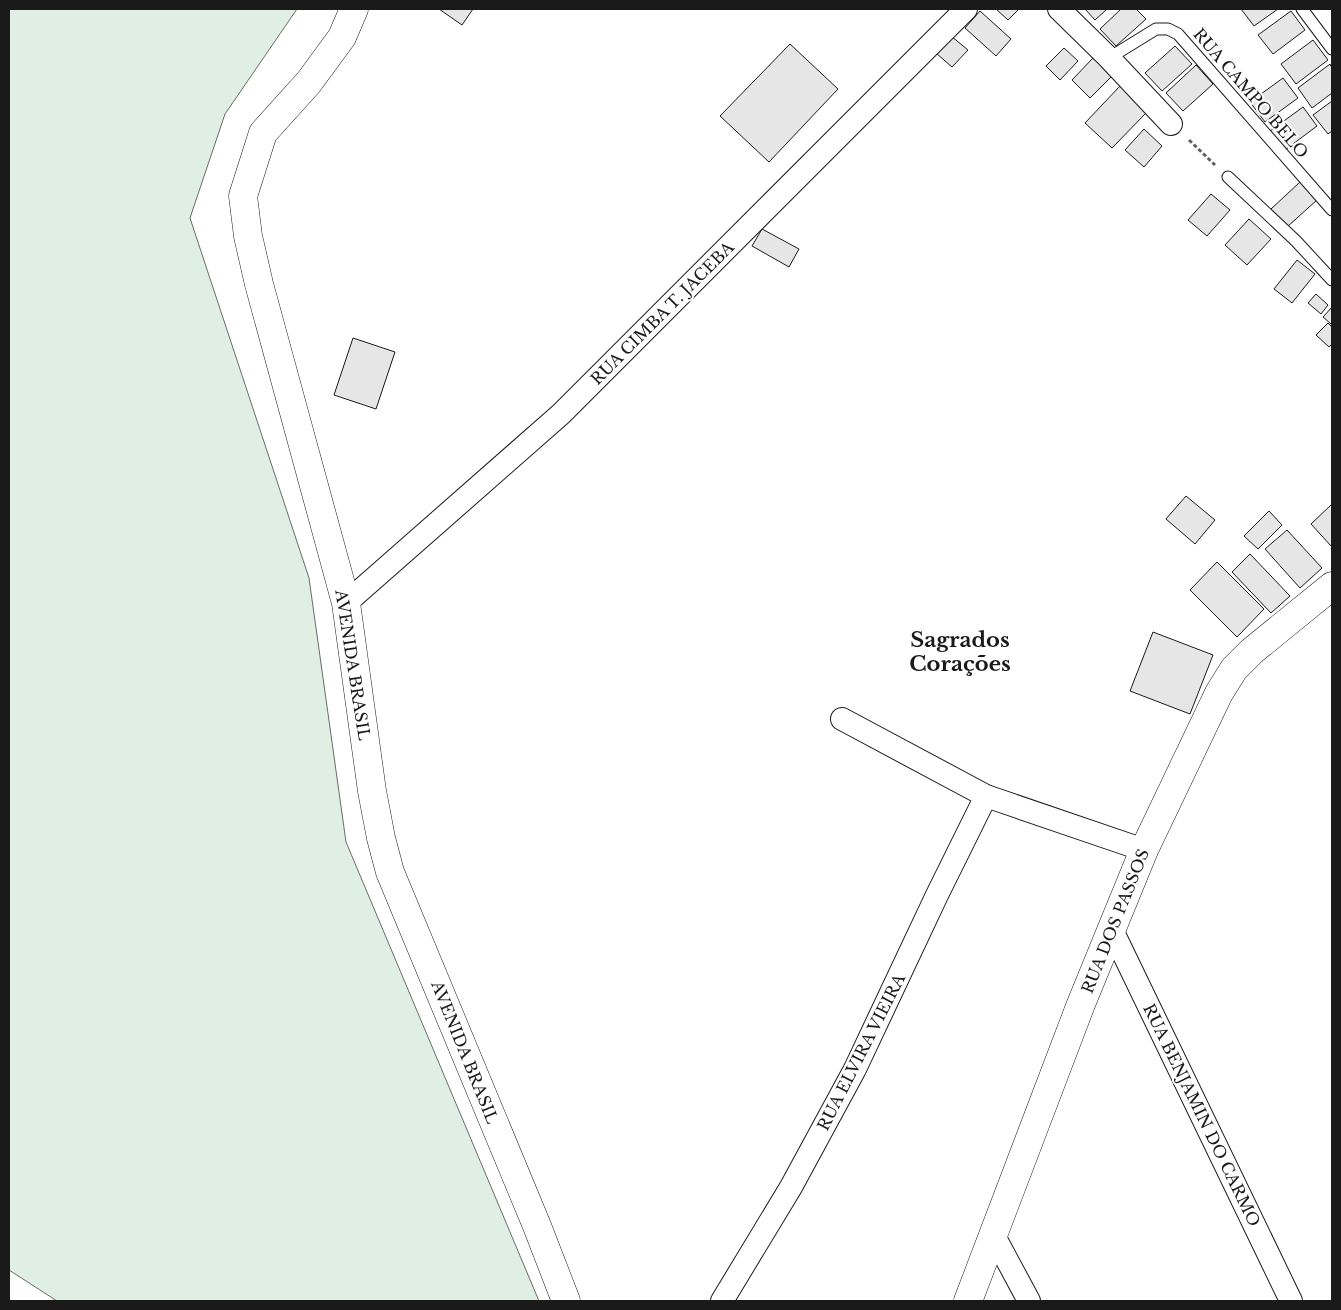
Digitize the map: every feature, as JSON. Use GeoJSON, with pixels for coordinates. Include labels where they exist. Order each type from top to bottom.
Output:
{"type":"FeatureCollection","features":[{"type":"Feature","properties":{"kind":"street","name":"AVENIDA BRASIL"},"geometry":{"type":"LineString","coordinates":[[354,9],[342,37],[309,82],[263,133],[243,196],[248,236],[259,284],[346,603],[372,791],[390,872],[537,1226],[566,1301]]}},
{"type":"Feature","properties":{"kind":"street","name":"RUA CIMBA T. JACEBA"},"geometry":{"type":"LineString","coordinates":[[346,603],[561,414],[966,9]]}},
{"type":"Feature","properties":{"kind":"street"},"geometry":{"type":"LineString","coordinates":[[1059,9],[1109,58],[1171,124]]}},
{"type":"Feature","properties":{"kind":"street","name":"RUA DOS PASSOS"},"geometry":{"type":"LineString","coordinates":[[968,1301],[1144,850],[1219,692],[1234,669],[1252,651],[1332,586]]}},
{"type":"Feature","properties":{"kind":"street"},"geometry":{"type":"LineString","coordinates":[[842,719],[986,796],[1144,850]]}},
{"type":"Feature","properties":{"kind":"street","name":"RUA ELVIRA VIEIRA"},"geometry":{"type":"LineString","coordinates":[[722,1301],[791,1187],[855,1069],[986,796]]}},
{"type":"Feature","properties":{"kind":"street","name":"RUA BENJAMIN DO CARMO"},"geometry":{"type":"LineString","coordinates":[[1112,930],[1292,1301]]}},
{"type":"Feature","properties":{"kind":"street"},"geometry":{"type":"LineString","coordinates":[[993,1234],[1029,1301]]}},
{"type":"Feature","properties":{"kind":"lane"},"geometry":{"type":"LineString","coordinates":[[1302,9],[1332,49]]}},
{"type":"Feature","properties":{"kind":"lane","name":"RUA CAMPO BELO"},"geometry":{"type":"LineString","coordinates":[[1109,58],[1156,29],[1168,29],[1178,34],[1332,210]]}},
{"type":"Feature","properties":{"kind":"lane"},"geometry":{"type":"LineString","coordinates":[[1228,177],[1296,241],[1332,280]]}},
{"type":"Feature","properties":{"kind":"path"},"geometry":{"type":"LineString","coordinates":[[1171,124],[1228,177]]}},
{"type":"Feature","properties":{"kind":"green space"},"geometry":{"type":"Polygon","coordinates":[[[9,9],[297,9],[225,114],[190,218],[309,578],[346,842],[539,1301],[57,1301],[9,1270],[9,9]]]}},
{"type":"Feature","properties":{"kind":"building"},"geometry":{"type":"Polygon","coordinates":[[[439,9],[473,9],[462,25],[439,9]]]}},
{"type":"Feature","properties":{"kind":"building"},"geometry":{"type":"Polygon","coordinates":[[[996,9],[1019,9],[1008,20],[996,9]]]}},
{"type":"Feature","properties":{"kind":"building"},"geometry":{"type":"Polygon","coordinates":[[[1085,9],[1107,9],[1095,20],[1085,9]]]}},
{"type":"Feature","properties":{"kind":"building"},"geometry":{"type":"Polygon","coordinates":[[[1121,9],[1136,9],[1146,19],[1116,46],[1100,29],[1121,9]]]}},
{"type":"Feature","properties":{"kind":"building"},"geometry":{"type":"Polygon","coordinates":[[[1241,9],[1278,9],[1254,26],[1241,9]]]}},
{"type":"Feature","properties":{"kind":"building"},"geometry":{"type":"Polygon","coordinates":[[[980,11],[1011,39],[996,56],[965,28],[980,11]]]}},
{"type":"Feature","properties":{"kind":"building"},"geometry":{"type":"Polygon","coordinates":[[[1291,11],[1305,30],[1273,54],[1258,35],[1291,11]]]}},
{"type":"Feature","properties":{"kind":"building"},"geometry":{"type":"Polygon","coordinates":[[[951,36],[968,50],[952,67],[936,53],[951,36]]]}},
{"type":"Feature","properties":{"kind":"building"},"geometry":{"type":"Polygon","coordinates":[[[1313,40],[1328,60],[1296,84],[1281,64],[1313,40]]]}},
{"type":"Feature","properties":{"kind":"building"},"geometry":{"type":"Polygon","coordinates":[[[790,44],[838,89],[769,162],[720,116],[790,44]]]}},
{"type":"Feature","properties":{"kind":"building"},"geometry":{"type":"Polygon","coordinates":[[[1175,46],[1192,64],[1162,91],[1145,73],[1175,46]]]}},
{"type":"Feature","properties":{"kind":"building"},"geometry":{"type":"Polygon","coordinates":[[[1064,48],[1078,61],[1060,80],[1046,66],[1064,48]]]}},
{"type":"Feature","properties":{"kind":"building"},"geometry":{"type":"Polygon","coordinates":[[[1093,58],[1112,76],[1090,98],[1072,80],[1093,58]]]}},
{"type":"Feature","properties":{"kind":"building"},"geometry":{"type":"Polygon","coordinates":[[[1330,64],[1332,68],[1332,93],[1312,108],[1298,88],[1330,64]]]}},
{"type":"Feature","properties":{"kind":"building"},"geometry":{"type":"Polygon","coordinates":[[[1196,65],[1213,84],[1183,111],[1166,93],[1196,65]]]}},
{"type":"Feature","properties":{"kind":"building"},"geometry":{"type":"Polygon","coordinates":[[[1283,78],[1298,98],[1265,122],[1250,102],[1283,78]]]}},
{"type":"Feature","properties":{"kind":"building"},"geometry":{"type":"Polygon","coordinates":[[[1120,86],[1147,112],[1112,148],[1085,123],[1120,86]]]}},
{"type":"Feature","properties":{"kind":"building"},"geometry":{"type":"Polygon","coordinates":[[[1332,101],[1332,131],[1328,134],[1313,115],[1332,101]]]}},
{"type":"Feature","properties":{"kind":"building"},"geometry":{"type":"Polygon","coordinates":[[[1303,107],[1317,126],[1285,150],[1270,131],[1303,107]]]}},
{"type":"Feature","properties":{"kind":"building"},"geometry":{"type":"Polygon","coordinates":[[[1144,129],[1162,146],[1144,167],[1125,150],[1144,129]]]}},
{"type":"Feature","properties":{"kind":"building"},"geometry":{"type":"Polygon","coordinates":[[[1300,182],[1317,200],[1287,227],[1271,209],[1300,182]]]}},
{"type":"Feature","properties":{"kind":"building"},"geometry":{"type":"Polygon","coordinates":[[[1211,194],[1230,210],[1207,236],[1188,220],[1211,194]]]}},
{"type":"Feature","properties":{"kind":"building"},"geometry":{"type":"Polygon","coordinates":[[[1249,219],[1271,239],[1247,265],[1225,245],[1249,219]]]}},
{"type":"Feature","properties":{"kind":"building"},"geometry":{"type":"Polygon","coordinates":[[[762,229],[799,249],[789,267],[752,246],[762,229]]]}},
{"type":"Feature","properties":{"kind":"building"},"geometry":{"type":"Polygon","coordinates":[[[1297,260],[1315,274],[1292,303],[1274,289],[1297,260]]]}},
{"type":"Feature","properties":{"kind":"building"},"geometry":{"type":"Polygon","coordinates":[[[1316,294],[1328,305],[1321,314],[1308,303],[1316,294]]]}},
{"type":"Feature","properties":{"kind":"building"},"geometry":{"type":"Polygon","coordinates":[[[1332,307],[1332,323],[1331,324],[1323,317],[1332,307]]]}},
{"type":"Feature","properties":{"kind":"building"},"geometry":{"type":"Polygon","coordinates":[[[1328,323],[1332,327],[1332,344],[1329,347],[1316,335],[1328,323]]]}},
{"type":"Feature","properties":{"kind":"building"},"geometry":{"type":"Polygon","coordinates":[[[353,338],[395,352],[376,409],[334,395],[353,338]]]}},
{"type":"Feature","properties":{"kind":"building"},"geometry":{"type":"Polygon","coordinates":[[[1186,496],[1215,520],[1195,544],[1166,519],[1186,496]]]}},
{"type":"Feature","properties":{"kind":"building"},"geometry":{"type":"Polygon","coordinates":[[[1332,504],[1332,547],[1311,524],[1332,504]]]}},
{"type":"Feature","properties":{"kind":"building"},"geometry":{"type":"Polygon","coordinates":[[[1269,511],[1282,525],[1258,549],[1244,536],[1269,511]]]}},
{"type":"Feature","properties":{"kind":"building"},"geometry":{"type":"Polygon","coordinates":[[[1287,530],[1322,568],[1300,588],[1265,549],[1287,530]]]}},
{"type":"Feature","properties":{"kind":"building"},"geometry":{"type":"Polygon","coordinates":[[[1250,554],[1290,596],[1271,613],[1232,572],[1250,554]]]}},
{"type":"Feature","properties":{"kind":"building"},"geometry":{"type":"Polygon","coordinates":[[[1217,562],[1264,609],[1237,637],[1190,590],[1217,562]]]}},
{"type":"Feature","properties":{"kind":"building"},"geometry":{"type":"Polygon","coordinates":[[[1153,632],[1213,655],[1190,714],[1130,691],[1153,632]]]}},
{"type":"Feature","properties":{"kind":"district","name":"Sagrados Corações"},"geometry":{"type":"Point","coordinates":[960,652]}}]}
